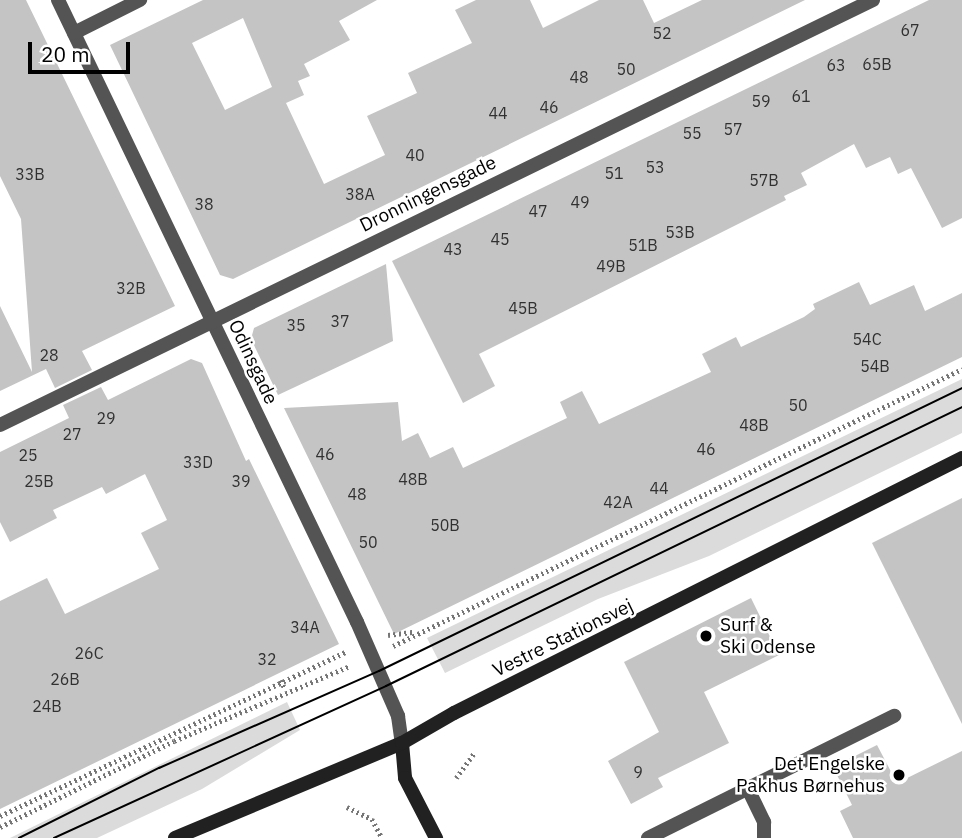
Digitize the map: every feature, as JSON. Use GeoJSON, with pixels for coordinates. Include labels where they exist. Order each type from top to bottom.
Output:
{"type":"FeatureCollection","features":[{"type":"Feature","properties":{"kind":"street","name":"Odinsgade"},"geometry":{"type":"LineString","coordinates":[[58,0],[372,656],[398,716],[402,743]]}},
{"type":"Feature","properties":{"kind":"street"},"geometry":{"type":"LineString","coordinates":[[74,33],[140,0]]}},
{"type":"Feature","properties":{"kind":"street","name":"Dronningensgade"},"geometry":{"type":"LineString","coordinates":[[0,425],[212,319],[873,0]]}},
{"type":"Feature","properties":{"kind":"street","name":"Vestre Stationsvej"},"geometry":{"type":"LineString","coordinates":[[174,838],[402,743],[463,708],[962,458]]}},
{"type":"Feature","properties":{"kind":"street"},"geometry":{"type":"LineString","coordinates":[[648,838],[894,716]]}},
{"type":"Feature","properties":{"kind":"street"},"geometry":{"type":"LineString","coordinates":[[402,743],[405,778],[436,838]]}},
{"type":"Feature","properties":{"kind":"street"},"geometry":{"type":"LineString","coordinates":[[748,789],[764,822],[764,838]]}},
{"type":"Feature","properties":{"kind":"path"},"geometry":{"type":"LineString","coordinates":[[0,827],[173,741],[372,656],[962,369]]}},
{"type":"Feature","properties":{"kind":"path"},"geometry":{"type":"LineString","coordinates":[[385,634],[414,632]]}},
{"type":"Feature","properties":{"kind":"path"},"geometry":{"type":"LineString","coordinates":[[0,816],[281,680],[349,650]]}},
{"type":"Feature","properties":{"kind":"path"},"geometry":{"type":"LineString","coordinates":[[281,680],[285,690]]}},
{"type":"Feature","properties":{"kind":"path"},"geometry":{"type":"LineString","coordinates":[[456,778],[474,753]]}},
{"type":"Feature","properties":{"kind":"path"},"geometry":{"type":"LineString","coordinates":[[347,807],[372,819],[382,838]]}},
{"type":"Feature","properties":{"kind":"shaded area"},"geometry":{"type":"Polygon","coordinates":[[[962,379],[962,433],[709,556],[598,599],[445,673],[427,638],[962,379]]]}},
{"type":"Feature","properties":{"kind":"shaded area"},"geometry":{"type":"Polygon","coordinates":[[[287,702],[300,730],[202,789],[97,838],[10,838],[287,702]]]}},
{"type":"Feature","properties":{"kind":"building"},"geometry":{"type":"Polygon","coordinates":[[[0,0],[26,0],[175,306],[82,351],[92,370],[55,388],[46,369],[0,391],[0,306],[32,372],[21,219],[0,176],[0,0]]]}},
{"type":"Feature","properties":{"kind":"building"},"geometry":{"type":"Polygon","coordinates":[[[203,0],[377,0],[339,21],[350,40],[304,64],[310,76],[298,81],[304,95],[286,103],[324,184],[385,155],[367,116],[417,93],[408,73],[472,43],[455,10],[476,0],[530,0],[543,28],[599,0],[643,0],[654,23],[702,0],[805,0],[233,279],[220,275],[110,45],[203,0]],[[243,18],[192,43],[225,110],[272,87],[243,18]]]}},
{"type":"Feature","properties":{"kind":"building"},"geometry":{"type":"Polygon","coordinates":[[[929,0],[962,0],[962,218],[942,228],[911,168],[898,174],[890,157],[866,168],[854,144],[801,173],[807,185],[784,196],[786,200],[479,354],[495,386],[463,403],[392,261],[929,0]]]}},
{"type":"Feature","properties":{"kind":"building"},"geometry":{"type":"Polygon","coordinates":[[[386,264],[393,341],[278,395],[251,339],[254,328],[386,264]]]}},
{"type":"Feature","properties":{"kind":"building"},"geometry":{"type":"Polygon","coordinates":[[[859,282],[870,305],[914,285],[925,311],[962,293],[962,357],[394,634],[284,408],[398,402],[402,441],[418,433],[430,458],[453,447],[463,468],[567,418],[560,402],[582,391],[599,424],[711,372],[702,354],[736,337],[741,347],[804,317],[815,309],[813,304],[859,282]]]}},
{"type":"Feature","properties":{"kind":"building"},"geometry":{"type":"Polygon","coordinates":[[[191,359],[202,363],[246,461],[249,459],[339,644],[0,809],[0,601],[47,578],[65,614],[159,569],[141,533],[167,520],[145,474],[106,494],[102,487],[53,510],[57,518],[10,542],[0,522],[0,452],[69,418],[63,405],[101,387],[108,400],[191,359]]]}},
{"type":"Feature","properties":{"kind":"building"},"geometry":{"type":"Polygon","coordinates":[[[962,498],[962,724],[872,543],[962,498]]]}},
{"type":"Feature","properties":{"kind":"building"},"geometry":{"type":"Polygon","coordinates":[[[751,598],[779,655],[704,692],[729,743],[658,778],[663,787],[631,804],[608,761],[659,732],[624,662],[751,598]]]}},
{"type":"Feature","properties":{"kind":"building","name":"Det Engelske Pakhus Børnehus"},"geometry":{"type":"Polygon","coordinates":[[[877,745],[897,783],[962,751],[962,838],[853,838],[840,811],[852,805],[833,767],[877,745]]]}},
{"type":"Feature","properties":{"kind":"tram line"},"geometry":{"type":"LineString","coordinates":[[19,838],[159,768],[379,671],[962,388]]}},
{"type":"Feature","properties":{"kind":"tram line"},"geometry":{"type":"LineString","coordinates":[[54,838],[386,686],[962,407]]}},
{"type":"Feature","properties":{"kind":"place","name":"Surf & Ski Odense"},"geometry":{"type":"Point","coordinates":[706,636]}},
{"type":"Feature","properties":{"kind":"place","name":"Det Engelske Pakhus Børnehus"},"geometry":{"type":"Point","coordinates":[899,775]}}]}
